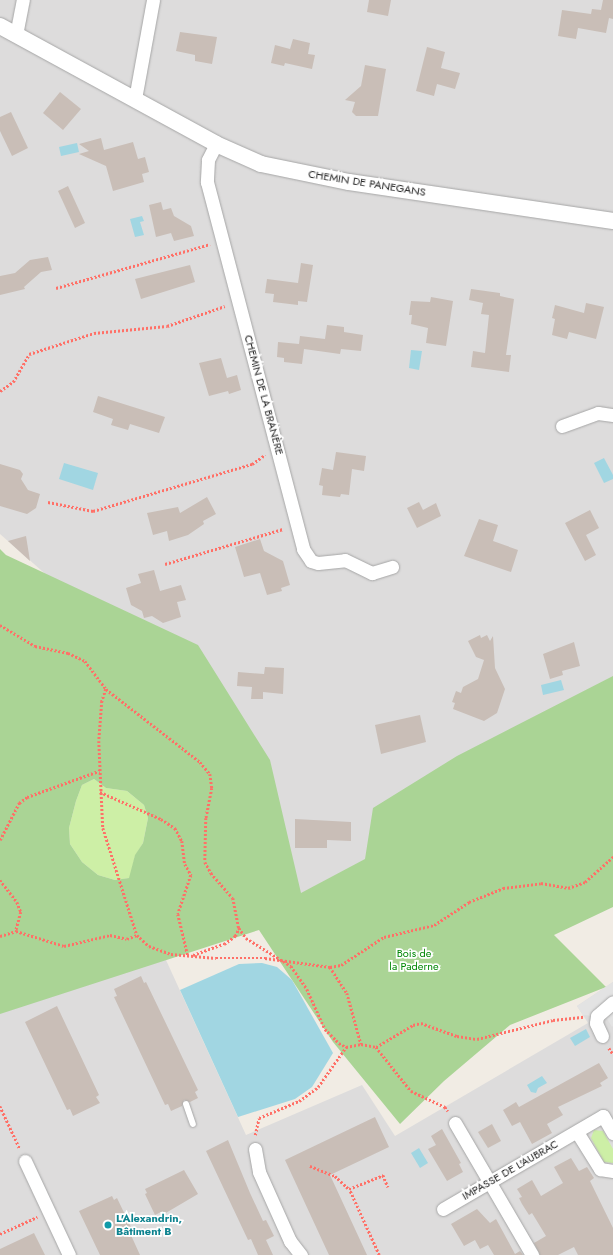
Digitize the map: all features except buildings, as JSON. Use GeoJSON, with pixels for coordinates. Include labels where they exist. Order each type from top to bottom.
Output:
{"type":"FeatureCollection","features":[{"type":"Feature","properties":{"kind":"street"},"geometry":{"type":"LineString","coordinates":[[16,35],[23,0]]}},
{"type":"Feature","properties":{"kind":"street"},"geometry":{"type":"LineString","coordinates":[[135,100],[153,0]]}},
{"type":"Feature","properties":{"kind":"street","name":"CHEMIN DE PANEGANS"},"geometry":{"type":"LineString","coordinates":[[0,26],[216,144],[252,160],[308,175],[613,221]]}},
{"type":"Feature","properties":{"kind":"street","name":"CHEMIN DE LA BRANÈRE"},"geometry":{"type":"LineString","coordinates":[[216,144],[208,160],[207,182],[303,548],[311,561],[327,563],[345,560],[372,573],[392,567]]}},
{"type":"Feature","properties":{"kind":"street"},"geometry":{"type":"LineString","coordinates":[[562,426],[598,413],[613,415]]}},
{"type":"Feature","properties":{"kind":"street"},"geometry":{"type":"LineString","coordinates":[[602,1036],[596,1023],[597,1016],[613,1002]]}},
{"type":"Feature","properties":{"kind":"street","name":"IMPASSE DE L'AUBRAC"},"geometry":{"type":"LineString","coordinates":[[443,1209],[608,1113],[613,1133]]}},
{"type":"Feature","properties":{"kind":"street"},"geometry":{"type":"LineString","coordinates":[[456,1122],[532,1255]]}},
{"type":"Feature","properties":{"kind":"street"},"geometry":{"type":"LineString","coordinates":[[577,1132],[600,1169],[613,1171]]}},
{"type":"Feature","properties":{"kind":"street"},"geometry":{"type":"LineString","coordinates":[[255,1149],[259,1172],[290,1241],[301,1255]]}},
{"type":"Feature","properties":{"kind":"street"},"geometry":{"type":"LineString","coordinates":[[25,1161],[69,1255]]}},
{"type":"Feature","properties":{"kind":"lane"},"geometry":{"type":"LineString","coordinates":[[186,1104],[193,1124]]}},
{"type":"Feature","properties":{"kind":"path"},"geometry":{"type":"LineString","coordinates":[[56,288],[223,240]]}},
{"type":"Feature","properties":{"kind":"path"},"geometry":{"type":"LineString","coordinates":[[0,391],[13,382],[29,354],[94,333],[167,326],[239,302]]}},
{"type":"Feature","properties":{"kind":"path"},"geometry":{"type":"LineString","coordinates":[[48,502],[93,511],[252,464],[277,446]]}},
{"type":"Feature","properties":{"kind":"path"},"geometry":{"type":"LineString","coordinates":[[165,564],[297,525]]}},
{"type":"Feature","properties":{"kind":"path"},"geometry":{"type":"LineString","coordinates":[[0,625],[35,646],[68,653],[85,661],[106,689],[200,762],[210,774],[212,788],[206,818],[205,862],[211,873],[233,898],[239,928],[246,938],[291,966],[307,989],[325,1029],[346,1047]]}},
{"type":"Feature","properties":{"kind":"path"},"geometry":{"type":"LineString","coordinates":[[106,689],[100,721],[99,771],[103,828],[137,935],[148,946],[188,956],[280,959],[330,967],[341,966],[384,937],[434,925],[469,902],[503,888],[541,883],[568,888],[585,882],[613,857]]}},
{"type":"Feature","properties":{"kind":"path"},"geometry":{"type":"LineString","coordinates":[[0,840],[19,803],[27,797],[99,771]]}},
{"type":"Feature","properties":{"kind":"path"},"geometry":{"type":"LineString","coordinates":[[100,792],[175,828],[182,841],[185,864],[191,875],[178,914],[188,956]]}},
{"type":"Feature","properties":{"kind":"path"},"geometry":{"type":"LineString","coordinates":[[0,880],[18,902],[21,912],[16,931]]}},
{"type":"Feature","properties":{"kind":"path"},"geometry":{"type":"LineString","coordinates":[[188,956],[224,944],[235,936],[239,928]]}},
{"type":"Feature","properties":{"kind":"path"},"geometry":{"type":"LineString","coordinates":[[0,936],[16,931],[64,946],[110,935],[127,939],[137,935]]}},
{"type":"Feature","properties":{"kind":"path"},"geometry":{"type":"LineString","coordinates":[[330,967],[347,993],[361,1044]]}},
{"type":"Feature","properties":{"kind":"path"},"geometry":{"type":"LineString","coordinates":[[376,1047],[413,1025],[421,1023],[457,1036],[477,1039],[553,1020],[597,1016]]}},
{"type":"Feature","properties":{"kind":"path"},"geometry":{"type":"LineString","coordinates":[[255,1149],[260,1118],[299,1101],[318,1087],[346,1047],[361,1044],[376,1047],[411,1091],[445,1107],[456,1122]]}},
{"type":"Feature","properties":{"kind":"path"},"geometry":{"type":"LineString","coordinates":[[0,1106],[25,1161]]}},
{"type":"Feature","properties":{"kind":"path"},"geometry":{"type":"LineString","coordinates":[[310,1166],[335,1176],[348,1189],[379,1255]]}},
{"type":"Feature","properties":{"kind":"path"},"geometry":{"type":"LineString","coordinates":[[348,1189],[382,1175],[388,1187]]}},
{"type":"Feature","properties":{"kind":"path"},"geometry":{"type":"LineString","coordinates":[[0,1234],[48,1211]]}},
{"type":"Feature","properties":{"kind":"shaded area"},"geometry":{"type":"Polygon","coordinates":[[[0,0],[613,0],[613,765],[294,948],[59,586],[0,534],[0,0]]]}},
{"type":"Feature","properties":{"kind":"shaded area"},"geometry":{"type":"Polygon","coordinates":[[[166,960],[246,1135],[362,1085],[395,1136],[588,1023],[577,1006],[613,982],[613,1255],[0,1255],[0,1002],[166,960]]]}},
{"type":"Feature","properties":{"kind":"shaded area"},"geometry":{"type":"Polygon","coordinates":[[[613,982],[612,1027],[606,1017],[583,1015],[577,1006],[613,982]]]}},
{"type":"Feature","properties":{"kind":"green space","name":"Bois de la Paderne"},"geometry":{"type":"Polygon","coordinates":[[[0,549],[6,555],[198,645],[270,760],[301,893],[365,859],[373,808],[457,756],[613,676],[613,907],[554,935],[606,987],[510,1025],[444,1081],[400,1124],[333,1042],[259,930],[0,1014],[0,549]],[[94,779],[82,785],[69,828],[70,844],[82,862],[98,875],[115,880],[129,878],[135,855],[143,843],[148,818],[144,805],[127,791],[106,788],[94,779]]]}},
{"type":"Feature","properties":{"kind":"green space"},"geometry":{"type":"Polygon","coordinates":[[[94,779],[106,788],[127,791],[144,805],[148,818],[143,843],[135,856],[130,878],[115,880],[98,875],[82,862],[70,844],[69,828],[76,801],[82,785],[94,779]]]}},
{"type":"Feature","properties":{"kind":"green space"},"geometry":{"type":"Polygon","coordinates":[[[594,1130],[603,1131],[613,1149],[613,1163],[604,1162],[591,1138],[594,1130]]]}},
{"type":"Feature","properties":{"kind":"water"},"geometry":{"type":"Polygon","coordinates":[[[77,143],[79,152],[61,156],[59,147],[77,143]]]}},
{"type":"Feature","properties":{"kind":"water"},"geometry":{"type":"Polygon","coordinates":[[[142,216],[144,221],[140,222],[144,235],[135,237],[130,219],[142,216]]]}},
{"type":"Feature","properties":{"kind":"water"},"geometry":{"type":"Polygon","coordinates":[[[411,350],[422,351],[419,370],[409,368],[411,350]]]}},
{"type":"Feature","properties":{"kind":"water"},"geometry":{"type":"Polygon","coordinates":[[[604,458],[613,475],[613,479],[604,483],[594,463],[604,458]]]}},
{"type":"Feature","properties":{"kind":"water"},"geometry":{"type":"Polygon","coordinates":[[[64,463],[98,473],[93,490],[59,479],[64,463]]]}},
{"type":"Feature","properties":{"kind":"water"},"geometry":{"type":"Polygon","coordinates":[[[561,680],[564,690],[543,695],[541,685],[561,680]]]}},
{"type":"Feature","properties":{"kind":"water"},"geometry":{"type":"Polygon","coordinates":[[[262,963],[277,967],[292,980],[333,1053],[312,1087],[295,1099],[238,1117],[180,990],[239,964],[262,963]]]}},
{"type":"Feature","properties":{"kind":"water"},"geometry":{"type":"Polygon","coordinates":[[[586,1029],[590,1037],[575,1046],[570,1038],[586,1029]]]}},
{"type":"Feature","properties":{"kind":"water"},"geometry":{"type":"Polygon","coordinates":[[[542,1076],[547,1083],[538,1088],[536,1093],[531,1092],[527,1085],[542,1076]]]}},
{"type":"Feature","properties":{"kind":"water"},"geometry":{"type":"Polygon","coordinates":[[[419,1148],[428,1163],[420,1168],[411,1153],[419,1148]]]}},
{"type":"Feature","properties":{"kind":"place","name":"L'Alexandrin, Bâtiment B"},"geometry":{"type":"Point","coordinates":[108,1225]}}]}
